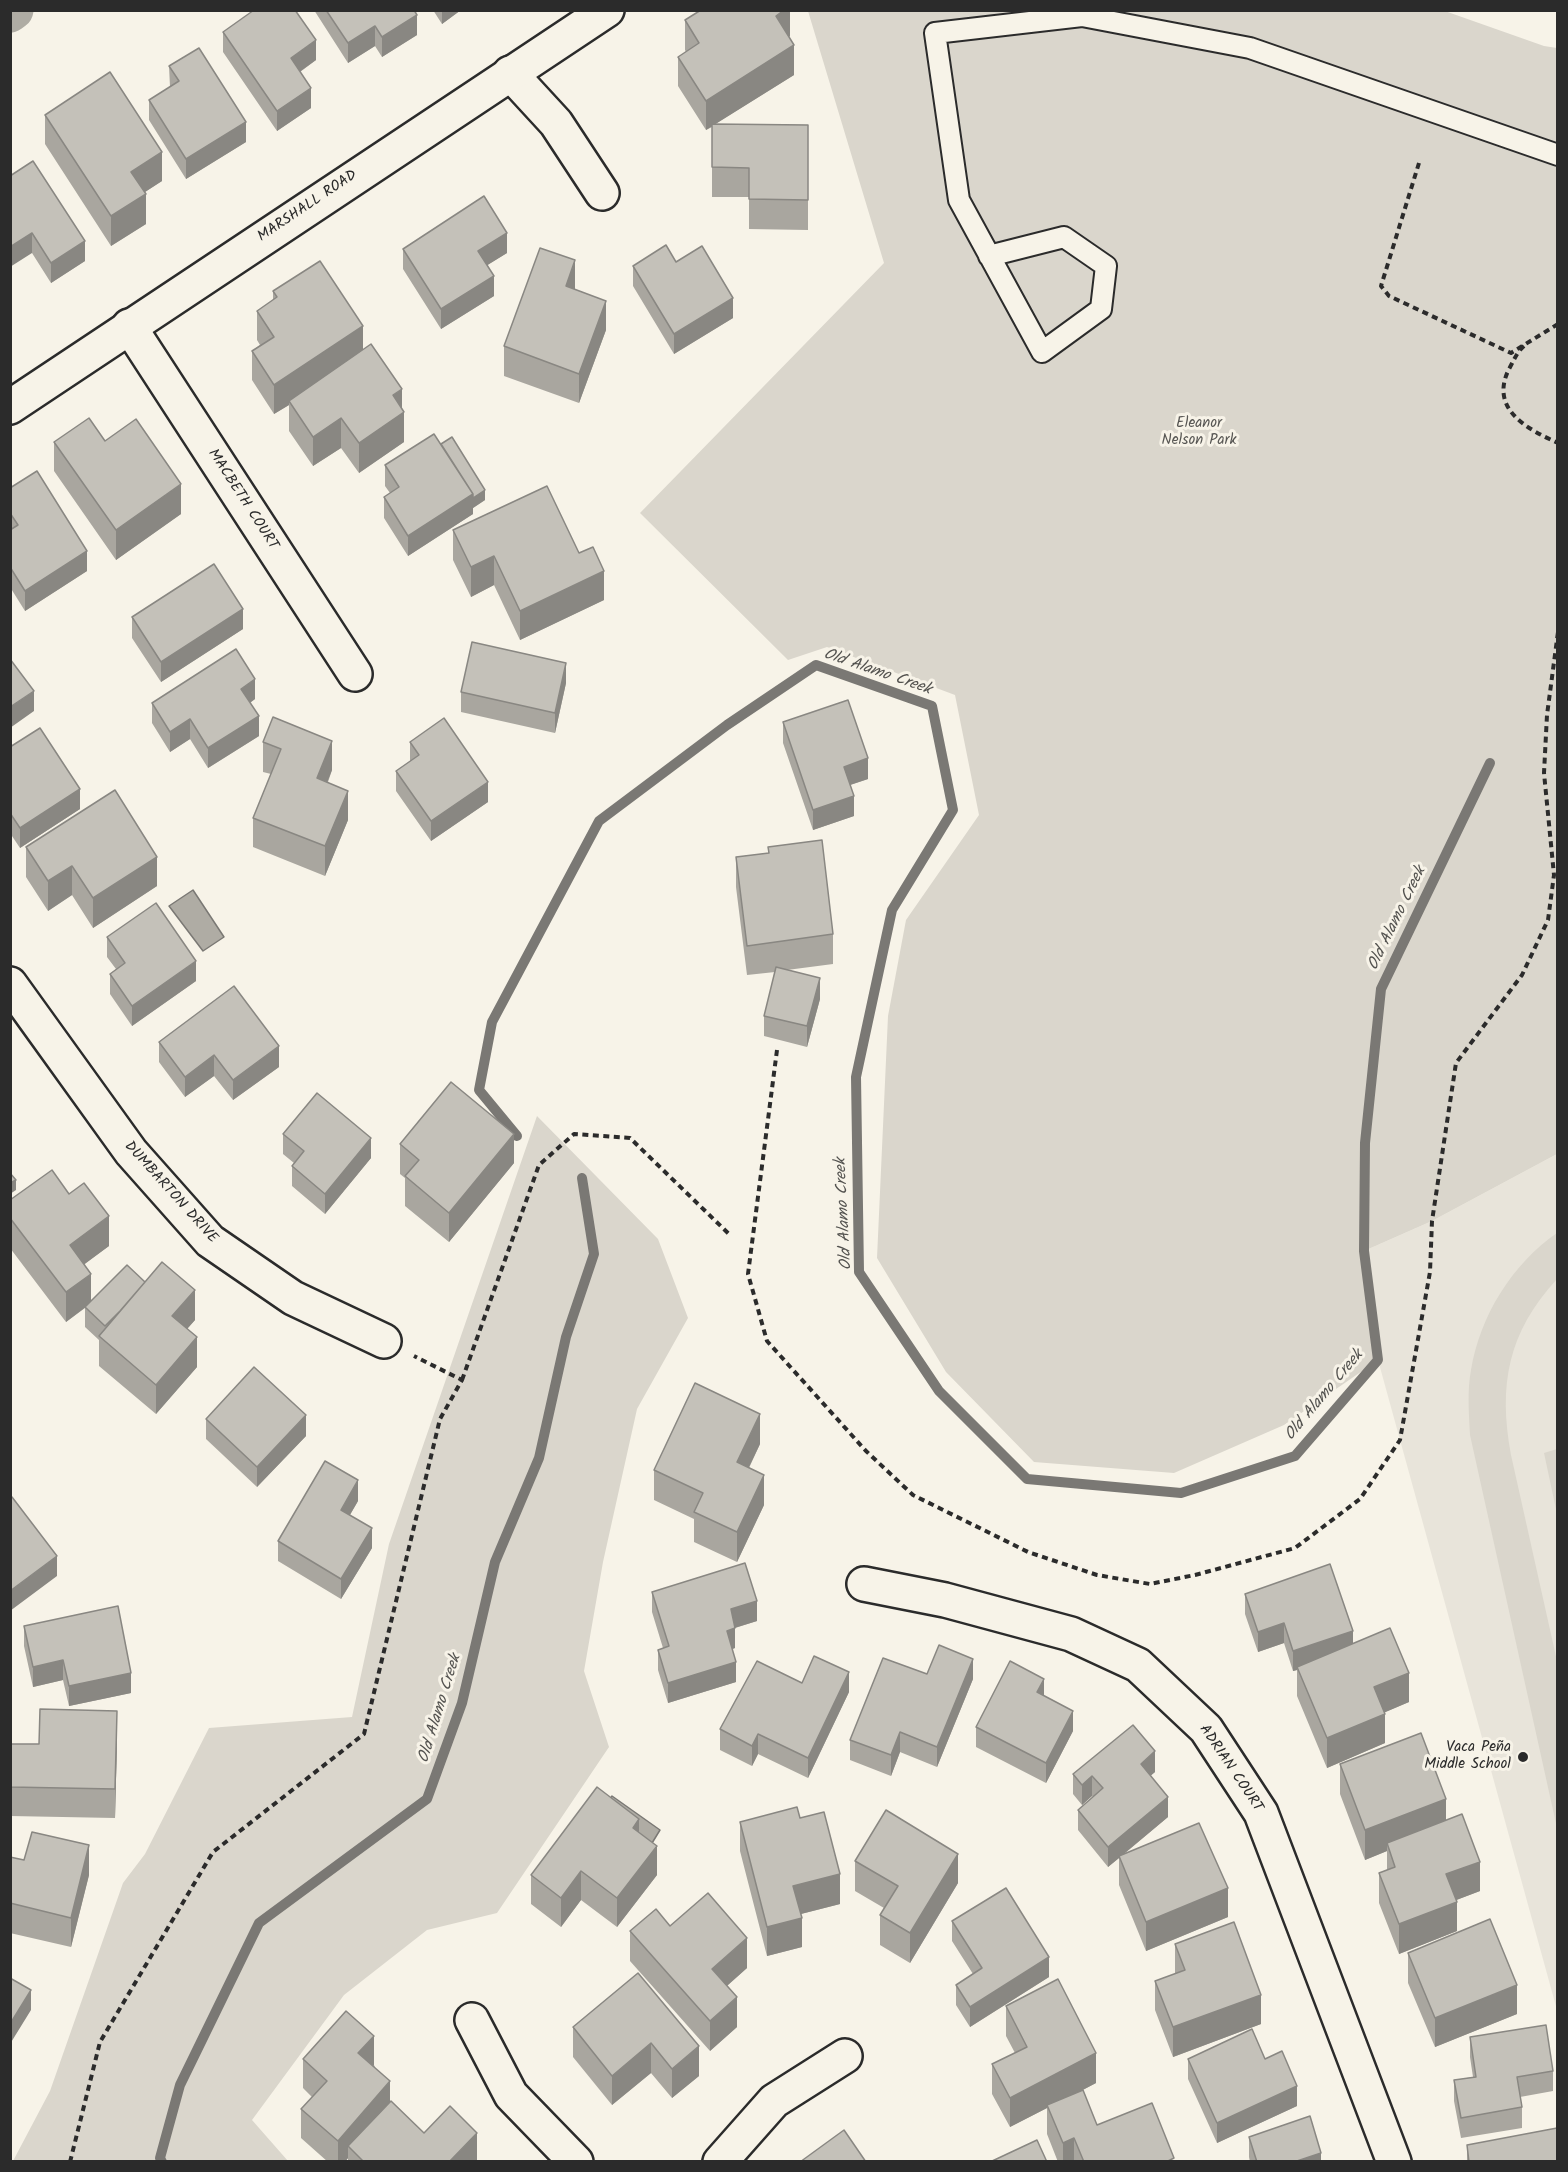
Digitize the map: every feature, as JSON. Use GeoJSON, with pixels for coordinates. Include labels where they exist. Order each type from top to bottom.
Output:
{"type":"FeatureCollection","features":[{"type":"Feature","properties":{"kind":"street","name":"MARSHALL ROAD"},"geometry":{"type":"LineString","coordinates":[[10,407],[608,10]]}},
{"type":"Feature","properties":{"kind":"street"},"geometry":{"type":"LineString","coordinates":[[510,73],[556,123],[602,193]]}},
{"type":"Feature","properties":{"kind":"street","name":"MACBETH COURT"},"geometry":{"type":"LineString","coordinates":[[129,326],[355,674]]}},
{"type":"Feature","properties":{"kind":"street","name":"DUMBARTON DRIVE"},"geometry":{"type":"LineString","coordinates":[[10,984],[131,1152],[210,1241],[293,1298],[384,1341]]}},
{"type":"Feature","properties":{"kind":"street","name":"ADRIAN COURT"},"geometry":{"type":"LineString","coordinates":[[864,1584],[945,1600],[1071,1634],[1138,1665],[1206,1729],[1261,1814],[1394,2162]]}},
{"type":"Feature","properties":{"kind":"street"},"geometry":{"type":"LineString","coordinates":[[472,2020],[511,2095],[576,2162]]}},
{"type":"Feature","properties":{"kind":"street"},"geometry":{"type":"LineString","coordinates":[[720,2162],[774,2101],[845,2056]]}},
{"type":"Feature","properties":{"kind":"lane"},"geometry":{"type":"LineString","coordinates":[[989,256],[1064,237],[1106,266],[1101,309],[1042,352],[989,256],[959,200],[935,33],[1083,14],[1250,48],[1557,154]]}},
{"type":"Feature","properties":{"kind":"path"},"geometry":{"type":"LineString","coordinates":[[1419,163],[1381,286],[1389,297],[1511,352],[1557,324]]}},
{"type":"Feature","properties":{"kind":"path"},"geometry":{"type":"LineString","coordinates":[[1534,336],[1518,351],[1505,377],[1503,396],[1512,414],[1527,428],[1557,444]]}},
{"type":"Feature","properties":{"kind":"path"},"geometry":{"type":"LineString","coordinates":[[777,1050],[748,1274],[766,1341],[867,1451],[913,1495],[1028,1552],[1097,1575],[1150,1584],[1195,1575],[1295,1548],[1360,1499],[1400,1440],[1430,1272],[1432,1221],[1456,1063],[1522,975],[1548,920],[1554,875],[1544,773],[1547,715],[1557,632]]}},
{"type":"Feature","properties":{"kind":"path"},"geometry":{"type":"LineString","coordinates":[[70,2162],[100,2042],[213,1851],[364,1734],[440,1419],[462,1380],[539,1166],[574,1134],[630,1138],[730,1235]]}},
{"type":"Feature","properties":{"kind":"path"},"geometry":{"type":"LineString","coordinates":[[384,1341],[462,1380]]}},
{"type":"Feature","properties":{"kind":"shaded area"},"geometry":{"type":"Polygon","coordinates":[[[193,890],[224,937],[203,951],[169,906],[193,890]]]}},
{"type":"Feature","properties":{"kind":"shaded area","name":"Vaca Peña Middle School"},"geometry":{"type":"Polygon","coordinates":[[[1557,1154],[1557,2010],[1378,1360],[1364,1251],[1432,1221],[1557,1154]]]}},
{"type":"Feature","properties":{"kind":"shaded area"},"geometry":{"type":"Polygon","coordinates":[[[612,1796],[660,1830],[649,1848],[600,1814],[612,1796]]]}},
{"type":"Feature","properties":{"kind":"green space","name":"Eleanor Nelson Park"},"geometry":{"type":"Polygon","coordinates":[[[1442,10],[1544,46],[1557,48],[1557,1154],[1432,1221],[1364,1251],[1378,1360],[1284,1425],[1174,1473],[1034,1462],[946,1372],[877,1258],[888,1016],[906,920],[979,815],[955,695],[827,647],[788,660],[640,513],[884,263],[808,11],[1442,10]]]}},
{"type":"Feature","properties":{"kind":"green space"},"geometry":{"type":"Polygon","coordinates":[[[537,1116],[658,1239],[688,1318],[637,1409],[603,1562],[584,1671],[609,1747],[497,1913],[427,1930],[344,1995],[252,2120],[288,2161],[13,2161],[50,2091],[123,1883],[145,1854],[209,1728],[352,1717],[389,1544],[537,1116]]]}},
{"type":"Feature","properties":{"kind":"green space"},"geometry":{"type":"Polygon","coordinates":[[[1557,1233],[1557,1279],[1540,1299],[1517,1340],[1507,1383],[1506,1405],[1511,1455],[1557,1661],[1557,1828],[1470,1435],[1469,1402],[1475,1350],[1490,1311],[1512,1276],[1526,1260],[1557,1233]]]}},
{"type":"Feature","properties":{"kind":"green space"},"geometry":{"type":"Polygon","coordinates":[[[1558,1449],[1557,1514],[1544,1453],[1558,1449]]]}},
{"type":"Feature","properties":{"kind":"building"},"geometry":{"type":"Polygon","coordinates":[[[254,10],[295,10],[316,40],[291,58],[311,88],[277,111],[223,32],[254,10]]]}},
{"type":"Feature","properties":{"kind":"building"},"geometry":{"type":"Polygon","coordinates":[[[326,10],[414,10],[417,15],[382,37],[375,26],[348,43],[326,10]]]}},
{"type":"Feature","properties":{"kind":"building"},"geometry":{"type":"Polygon","coordinates":[[[701,10],[784,10],[776,16],[794,45],[706,101],[678,57],[699,43],[685,20],[701,10]]]}},
{"type":"Feature","properties":{"kind":"building"},"geometry":{"type":"Polygon","coordinates":[[[199,48],[246,122],[186,159],[149,100],[179,81],[169,66],[199,48]]]}},
{"type":"Feature","properties":{"kind":"building"},"geometry":{"type":"Polygon","coordinates":[[[110,72],[162,152],[131,172],[146,194],[111,216],[45,115],[110,72]]]}},
{"type":"Feature","properties":{"kind":"building"},"geometry":{"type":"Polygon","coordinates":[[[712,124],[808,125],[808,200],[749,199],[749,168],[712,167],[712,124]]]}},
{"type":"Feature","properties":{"kind":"building"},"geometry":{"type":"Polygon","coordinates":[[[33,161],[85,241],[51,263],[32,233],[10,247],[10,176],[33,161]]]}},
{"type":"Feature","properties":{"kind":"building"},"geometry":{"type":"Polygon","coordinates":[[[484,196],[507,233],[478,251],[494,276],[441,309],[403,249],[484,196]]]}},
{"type":"Feature","properties":{"kind":"building"},"geometry":{"type":"Polygon","coordinates":[[[666,245],[676,262],[702,246],[733,298],[674,334],[633,266],[666,245]]]}},
{"type":"Feature","properties":{"kind":"building"},"geometry":{"type":"Polygon","coordinates":[[[540,248],[575,260],[566,286],[606,301],[579,374],[504,346],[540,248]]]}},
{"type":"Feature","properties":{"kind":"building"},"geometry":{"type":"Polygon","coordinates":[[[320,261],[363,326],[274,385],[252,351],[274,337],[257,311],[277,297],[273,291],[320,261]]]}},
{"type":"Feature","properties":{"kind":"building"},"geometry":{"type":"Polygon","coordinates":[[[371,344],[402,389],[393,395],[404,412],[359,443],[341,418],[313,437],[289,401],[371,344]]]}},
{"type":"Feature","properties":{"kind":"building"},"geometry":{"type":"Polygon","coordinates":[[[89,418],[105,441],[136,419],[181,484],[116,530],[54,442],[89,418]]]}},
{"type":"Feature","properties":{"kind":"building"},"geometry":{"type":"Polygon","coordinates":[[[434,434],[473,494],[408,536],[384,497],[399,487],[385,465],[434,434]]]}},
{"type":"Feature","properties":{"kind":"building"},"geometry":{"type":"Polygon","coordinates":[[[452,437],[485,490],[473,498],[473,494],[441,444],[452,437]]]}},
{"type":"Feature","properties":{"kind":"building"},"geometry":{"type":"Polygon","coordinates":[[[37,471],[87,551],[25,591],[10,567],[10,530],[18,525],[10,513],[10,488],[37,471]]]}},
{"type":"Feature","properties":{"kind":"building"},"geometry":{"type":"Polygon","coordinates":[[[547,486],[579,553],[593,547],[604,571],[520,611],[494,556],[471,567],[453,530],[547,486]]]}},
{"type":"Feature","properties":{"kind":"building"},"geometry":{"type":"Polygon","coordinates":[[[214,564],[243,609],[161,662],[132,617],[214,564]]]}},
{"type":"Feature","properties":{"kind":"building"},"geometry":{"type":"Polygon","coordinates":[[[472,642],[566,663],[555,713],[461,692],[472,642]]]}},
{"type":"Feature","properties":{"kind":"building"},"geometry":{"type":"Polygon","coordinates":[[[236,649],[255,679],[241,689],[259,716],[208,748],[190,719],[170,732],[152,703],[236,649]]]}},
{"type":"Feature","properties":{"kind":"building"},"geometry":{"type":"Polygon","coordinates":[[[10,659],[34,691],[10,707],[10,659]]]}},
{"type":"Feature","properties":{"kind":"building"},"geometry":{"type":"Polygon","coordinates":[[[848,700],[868,758],[844,767],[854,796],[813,810],[783,722],[848,700]]]}},
{"type":"Feature","properties":{"kind":"building"},"geometry":{"type":"Polygon","coordinates":[[[273,717],[332,741],[317,778],[348,791],[325,846],[253,818],[281,749],[263,742],[273,717]]]}},
{"type":"Feature","properties":{"kind":"building"},"geometry":{"type":"Polygon","coordinates":[[[444,718],[488,782],[431,821],[396,771],[419,755],[410,742],[444,718]]]}},
{"type":"Feature","properties":{"kind":"building"},"geometry":{"type":"Polygon","coordinates":[[[40,728],[80,789],[20,828],[10,813],[10,747],[40,728]]]}},
{"type":"Feature","properties":{"kind":"building"},"geometry":{"type":"Polygon","coordinates":[[[115,790],[157,857],[93,898],[72,866],[48,881],[26,847],[115,790]]]}},
{"type":"Feature","properties":{"kind":"building"},"geometry":{"type":"Polygon","coordinates":[[[822,840],[833,934],[747,946],[736,857],[769,853],[768,847],[822,840]]]}},
{"type":"Feature","properties":{"kind":"building"},"geometry":{"type":"Polygon","coordinates":[[[156,903],[196,961],[132,1006],[110,974],[125,963],[107,937],[156,903]]]}},
{"type":"Feature","properties":{"kind":"building"},"geometry":{"type":"Polygon","coordinates":[[[776,967],[820,978],[807,1026],[764,1016],[776,967]]]}},
{"type":"Feature","properties":{"kind":"building"},"geometry":{"type":"Polygon","coordinates":[[[234,986],[279,1046],[233,1080],[214,1055],[185,1077],[159,1042],[234,986]]]}},
{"type":"Feature","properties":{"kind":"building"},"geometry":{"type":"Polygon","coordinates":[[[451,1082],[514,1134],[449,1213],[405,1176],[419,1160],[400,1144],[451,1082]]]}},
{"type":"Feature","properties":{"kind":"building"},"geometry":{"type":"Polygon","coordinates":[[[317,1093],[371,1138],[325,1194],[292,1166],[304,1151],[283,1134],[317,1093]]]}},
{"type":"Feature","properties":{"kind":"building"},"geometry":{"type":"Polygon","coordinates":[[[52,1170],[69,1194],[84,1183],[109,1216],[70,1245],[91,1274],[66,1292],[10,1218],[10,1200],[52,1170]]]}},
{"type":"Feature","properties":{"kind":"building"},"geometry":{"type":"Polygon","coordinates":[[[10,1173],[16,1180],[10,1183],[10,1173]]]}},
{"type":"Feature","properties":{"kind":"building"},"geometry":{"type":"Polygon","coordinates":[[[162,1262],[195,1290],[172,1316],[197,1337],[156,1385],[99,1336],[162,1262]]]}},
{"type":"Feature","properties":{"kind":"building"},"geometry":{"type":"Polygon","coordinates":[[[127,1265],[145,1282],[105,1326],[85,1307],[127,1265]]]}},
{"type":"Feature","properties":{"kind":"building"},"geometry":{"type":"Polygon","coordinates":[[[254,1367],[306,1415],[257,1467],[206,1419],[254,1367]]]}},
{"type":"Feature","properties":{"kind":"building"},"geometry":{"type":"Polygon","coordinates":[[[695,1383],[760,1414],[737,1462],[764,1475],[737,1532],[694,1512],[703,1493],[654,1470],[695,1383]]]}},
{"type":"Feature","properties":{"kind":"building"},"geometry":{"type":"Polygon","coordinates":[[[325,1461],[358,1480],[341,1510],[372,1528],[341,1579],[278,1541],[325,1461]]]}},
{"type":"Feature","properties":{"kind":"building"},"geometry":{"type":"Polygon","coordinates":[[[12,1497],[57,1556],[10,1591],[10,1498],[12,1497]]]}},
{"type":"Feature","properties":{"kind":"building"},"geometry":{"type":"Polygon","coordinates":[[[745,1563],[757,1601],[731,1609],[735,1628],[727,1631],[736,1662],[668,1683],[658,1650],[669,1646],[652,1592],[745,1563]]]}},
{"type":"Feature","properties":{"kind":"building"},"geometry":{"type":"Polygon","coordinates":[[[1330,1564],[1353,1631],[1293,1651],[1284,1623],[1258,1632],[1245,1594],[1330,1564]]]}},
{"type":"Feature","properties":{"kind":"building"},"geometry":{"type":"Polygon","coordinates":[[[118,1606],[131,1673],[69,1686],[63,1660],[33,1667],[24,1626],[118,1606]]]}},
{"type":"Feature","properties":{"kind":"building"},"geometry":{"type":"Polygon","coordinates":[[[1390,1628],[1409,1673],[1374,1687],[1385,1714],[1327,1738],[1297,1667],[1390,1628]]]}},
{"type":"Feature","properties":{"kind":"building"},"geometry":{"type":"Polygon","coordinates":[[[939,1645],[973,1659],[937,1747],[900,1732],[891,1755],[850,1740],[883,1658],[927,1674],[939,1645]]]}},
{"type":"Feature","properties":{"kind":"building"},"geometry":{"type":"Polygon","coordinates":[[[814,1656],[849,1672],[808,1758],[758,1734],[752,1746],[720,1729],[757,1661],[802,1683],[814,1656]]]}},
{"type":"Feature","properties":{"kind":"building"},"geometry":{"type":"Polygon","coordinates":[[[1010,1661],[1044,1679],[1037,1692],[1073,1711],[1046,1763],[976,1727],[1010,1661]]]}},
{"type":"Feature","properties":{"kind":"building"},"geometry":{"type":"Polygon","coordinates":[[[40,1709],[117,1711],[115,1789],[10,1787],[11,1744],[39,1744],[40,1709]]]}},
{"type":"Feature","properties":{"kind":"building"},"geometry":{"type":"Polygon","coordinates":[[[1133,1725],[1155,1751],[1141,1764],[1168,1797],[1108,1847],[1078,1810],[1103,1788],[1092,1776],[1082,1785],[1073,1774],[1133,1725]]]}},
{"type":"Feature","properties":{"kind":"building"},"geometry":{"type":"Polygon","coordinates":[[[1421,1733],[1446,1799],[1365,1830],[1340,1764],[1421,1733]]]}},
{"type":"Feature","properties":{"kind":"building"},"geometry":{"type":"Polygon","coordinates":[[[597,1787],[639,1819],[633,1828],[657,1846],[617,1898],[581,1871],[561,1898],[531,1875],[597,1787]]]}},
{"type":"Feature","properties":{"kind":"building"},"geometry":{"type":"Polygon","coordinates":[[[797,1807],[800,1818],[824,1812],[840,1874],[793,1886],[802,1918],[767,1927],[740,1822],[797,1807]]]}},
{"type":"Feature","properties":{"kind":"building"},"geometry":{"type":"Polygon","coordinates":[[[886,1810],[958,1854],[910,1933],[880,1915],[898,1886],[855,1861],[886,1810]]]}},
{"type":"Feature","properties":{"kind":"building"},"geometry":{"type":"Polygon","coordinates":[[[1462,1814],[1480,1862],[1446,1874],[1457,1902],[1399,1924],[1379,1873],[1395,1867],[1387,1843],[1462,1814]]]}},
{"type":"Feature","properties":{"kind":"building"},"geometry":{"type":"Polygon","coordinates":[[[1199,1823],[1228,1888],[1146,1922],[1119,1856],[1199,1823]]]}},
{"type":"Feature","properties":{"kind":"building"},"geometry":{"type":"Polygon","coordinates":[[[32,1832],[89,1845],[71,1918],[10,1903],[10,1857],[24,1860],[32,1832]]]}},
{"type":"Feature","properties":{"kind":"building"},"geometry":{"type":"Polygon","coordinates":[[[1006,1888],[1049,1957],[970,2007],[956,1985],[982,1968],[952,1921],[1006,1888]]]}},
{"type":"Feature","properties":{"kind":"building"},"geometry":{"type":"Polygon","coordinates":[[[708,1893],[747,1938],[712,1969],[737,1997],[710,2021],[630,1931],[656,1909],[670,1926],[708,1893]]]}},
{"type":"Feature","properties":{"kind":"building"},"geometry":{"type":"Polygon","coordinates":[[[1490,1919],[1517,1985],[1435,2018],[1408,1953],[1490,1919]]]}},
{"type":"Feature","properties":{"kind":"building"},"geometry":{"type":"Polygon","coordinates":[[[1234,1922],[1261,1995],[1173,2027],[1155,1981],[1185,1970],[1175,1944],[1234,1922]]]}},
{"type":"Feature","properties":{"kind":"building"},"geometry":{"type":"Polygon","coordinates":[[[638,1973],[699,2046],[672,2069],[651,2043],[612,2076],[573,2027],[638,1973]]]}},
{"type":"Feature","properties":{"kind":"building"},"geometry":{"type":"Polygon","coordinates":[[[10,1978],[31,1990],[10,2024],[10,1978]]]}},
{"type":"Feature","properties":{"kind":"building"},"geometry":{"type":"Polygon","coordinates":[[[1058,1979],[1096,2053],[1010,2098],[992,2064],[1027,2047],[1006,2006],[1058,1979]]]}},
{"type":"Feature","properties":{"kind":"building"},"geometry":{"type":"Polygon","coordinates":[[[346,2011],[374,2036],[358,2053],[390,2081],[338,2141],[301,2109],[327,2081],[303,2059],[346,2011]]]}},
{"type":"Feature","properties":{"kind":"building"},"geometry":{"type":"Polygon","coordinates":[[[1546,2025],[1553,2071],[1517,2077],[1522,2107],[1461,2118],[1454,2080],[1476,2077],[1470,2037],[1546,2025]]]}},
{"type":"Feature","properties":{"kind":"building"},"geometry":{"type":"Polygon","coordinates":[[[1252,2029],[1265,2059],[1282,2051],[1297,2086],[1217,2123],[1188,2059],[1252,2029]]]}},
{"type":"Feature","properties":{"kind":"building"},"geometry":{"type":"Polygon","coordinates":[[[1083,2090],[1097,2125],[1152,2103],[1174,2158],[1166,2162],[1084,2162],[1074,2138],[1063,2143],[1047,2105],[1083,2090]]]}},
{"type":"Feature","properties":{"kind":"building"},"geometry":{"type":"Polygon","coordinates":[[[391,2101],[424,2133],[450,2106],[477,2133],[449,2162],[364,2162],[348,2146],[391,2101]]]}},
{"type":"Feature","properties":{"kind":"building"},"geometry":{"type":"Polygon","coordinates":[[[1310,2116],[1321,2153],[1294,2162],[1257,2162],[1249,2137],[1310,2116]]]}},
{"type":"Feature","properties":{"kind":"building"},"geometry":{"type":"Polygon","coordinates":[[[1557,2128],[1557,2162],[1469,2162],[1467,2145],[1557,2128]]]}},
{"type":"Feature","properties":{"kind":"building"},"geometry":{"type":"Polygon","coordinates":[[[844,2130],[866,2162],[800,2162],[844,2130]]]}},
{"type":"Feature","properties":{"kind":"building"},"geometry":{"type":"Polygon","coordinates":[[[1037,2140],[1047,2162],[990,2162],[1037,2140]]]}},
{"type":"Feature","properties":{"kind":"waterway"},"geometry":{"type":"LineString","coordinates":[[10,13],[14,10]]}},
{"type":"Feature","properties":{"kind":"waterway","name":"Old Alamo Creek"},"geometry":{"type":"LineString","coordinates":[[517,1136],[479,1090],[492,1022],[599,821],[727,725],[816,665],[932,706],[953,810],[892,910],[856,1077],[859,1272],[939,1391],[1027,1479],[1181,1493],[1295,1456],[1378,1360],[1364,1251],[1365,1143],[1381,989],[1490,763]]}},
{"type":"Feature","properties":{"kind":"waterway","name":"Old Alamo Creek"},"geometry":{"type":"LineString","coordinates":[[162,2162],[160,2158],[180,2085],[259,1923],[427,1799],[462,1703],[495,1562],[539,1458],[566,1337],[594,1254],[582,1178]]}},
{"type":"Feature","properties":{"kind":"place","name":"Vaca Peña Middle School"},"geometry":{"type":"Point","coordinates":[1523,1757]}}]}
